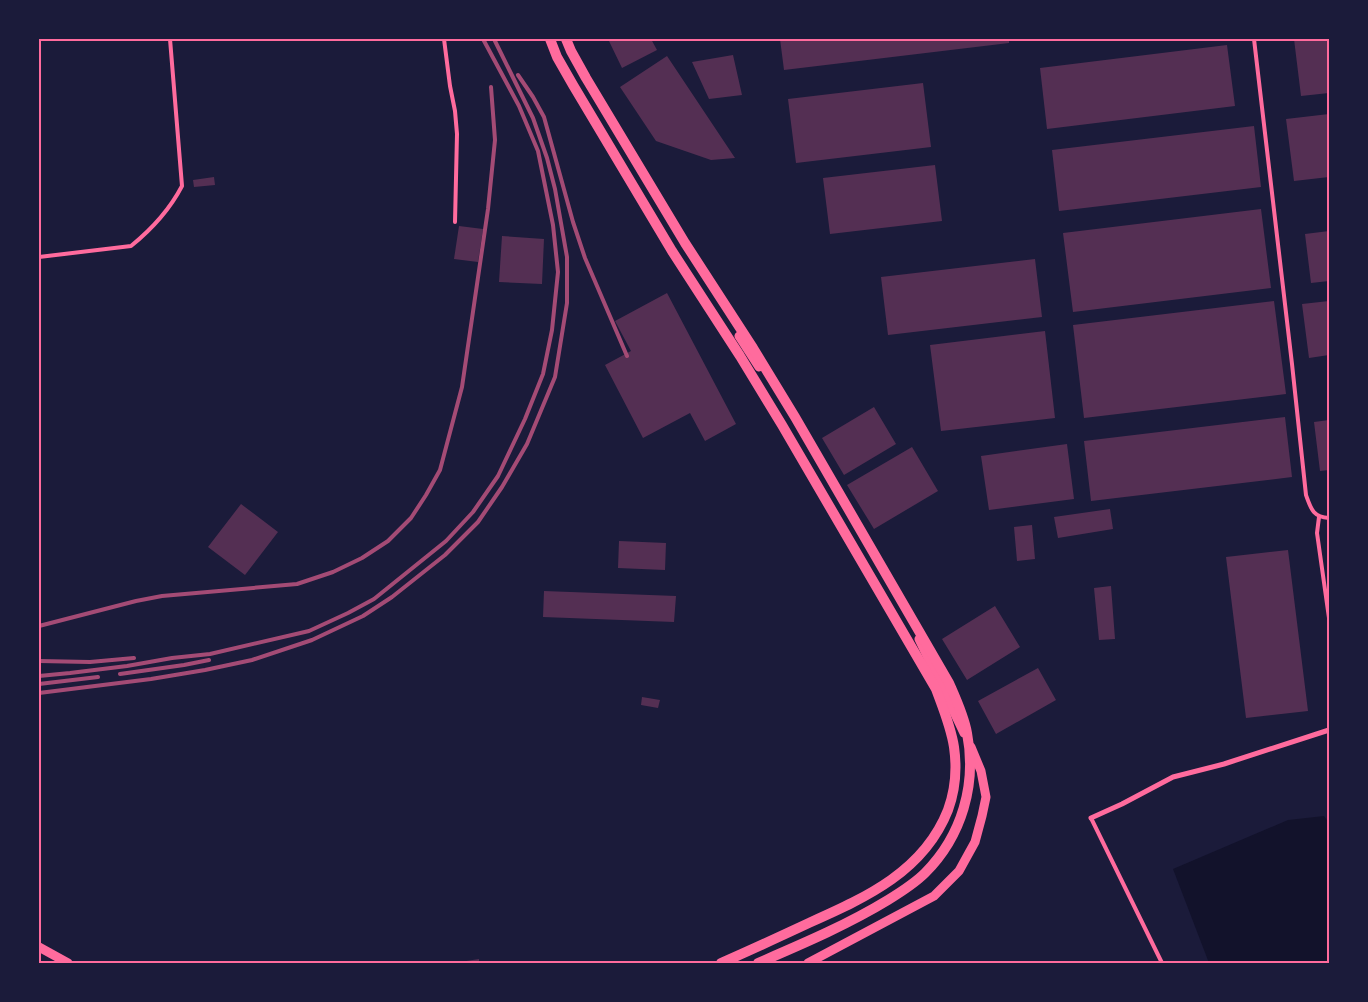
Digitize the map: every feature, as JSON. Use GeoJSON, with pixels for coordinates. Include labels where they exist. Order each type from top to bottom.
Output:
{"type":"FeatureCollection","features":[{"type":"Feature","properties":{"kind":"main road"},"geometry":{"type":"LineString","coordinates":[[550,39],[557,57],[578,94],[688,276],[782,425],[931,681],[952,734],[955,748],[955,777],[950,805],[932,842],[914,862],[893,879],[848,906],[721,963]]}},
{"type":"Feature","properties":{"kind":"main road"},"geometry":{"type":"LineString","coordinates":[[567,39],[570,50],[586,78],[684,243],[753,348],[795,417],[934,657],[949,683],[967,731],[971,762],[966,802],[952,838],[934,863],[913,883],[880,905],[758,963]]}},
{"type":"Feature","properties":{"kind":"street"},"geometry":{"type":"LineString","coordinates":[[567,39],[665,217],[829,481],[914,628],[981,771],[986,796],[982,816],[975,842],[959,871],[934,896],[808,963]]}},
{"type":"Feature","properties":{"kind":"street"},"geometry":{"type":"LineString","coordinates":[[1091,818],[1173,777],[1224,764],[1329,730]]}},
{"type":"Feature","properties":{"kind":"street"},"geometry":{"type":"LineString","coordinates":[[39,947],[68,963]]}},
{"type":"Feature","properties":{"kind":"lane"},"geometry":{"type":"LineString","coordinates":[[39,256],[131,246],[142,237],[174,202],[182,186],[170,39]]}},
{"type":"Feature","properties":{"kind":"lane"},"geometry":{"type":"LineString","coordinates":[[444,39],[457,134],[455,222]]}},
{"type":"Feature","properties":{"kind":"lane"},"geometry":{"type":"LineString","coordinates":[[1254,39],[1306,495],[1311,508],[1319,517],[1329,518]]}},
{"type":"Feature","properties":{"kind":"lane"},"geometry":{"type":"LineString","coordinates":[[1319,517],[1317,533],[1329,618]]}},
{"type":"Feature","properties":{"kind":"lane"},"geometry":{"type":"LineString","coordinates":[[1091,818],[1162,963]]}},
{"type":"Feature","properties":{"kind":"shaded area"},"geometry":{"type":"Polygon","coordinates":[[[1324,816],[1329,823],[1329,963],[1209,963],[1173,869],[1288,820],[1324,816]]]}},
{"type":"Feature","properties":{"kind":"building"},"geometry":{"type":"Polygon","coordinates":[[[608,39],[651,39],[657,50],[622,68],[608,39]]]}},
{"type":"Feature","properties":{"kind":"building"},"geometry":{"type":"Polygon","coordinates":[[[780,39],[1009,39],[1009,43],[784,70],[780,39]]]}},
{"type":"Feature","properties":{"kind":"building"},"geometry":{"type":"Polygon","coordinates":[[[1294,39],[1329,39],[1329,93],[1301,96],[1294,39]]]}},
{"type":"Feature","properties":{"kind":"building"},"geometry":{"type":"Polygon","coordinates":[[[1227,45],[1235,106],[1047,129],[1040,68],[1227,45]]]}},
{"type":"Feature","properties":{"kind":"building"},"geometry":{"type":"Polygon","coordinates":[[[733,55],[742,95],[709,99],[692,62],[733,55]]]}},
{"type":"Feature","properties":{"kind":"building"},"geometry":{"type":"Polygon","coordinates":[[[667,56],[735,158],[711,160],[656,141],[620,87],[667,56]]]}},
{"type":"Feature","properties":{"kind":"building"},"geometry":{"type":"Polygon","coordinates":[[[923,83],[931,147],[796,163],[788,99],[923,83]]]}},
{"type":"Feature","properties":{"kind":"building"},"geometry":{"type":"Polygon","coordinates":[[[1329,114],[1329,177],[1294,181],[1286,119],[1329,114]]]}},
{"type":"Feature","properties":{"kind":"building"},"geometry":{"type":"Polygon","coordinates":[[[1254,126],[1261,187],[1059,211],[1052,150],[1254,126]]]}},
{"type":"Feature","properties":{"kind":"building"},"geometry":{"type":"Polygon","coordinates":[[[935,165],[942,221],[830,234],[823,178],[935,165]]]}},
{"type":"Feature","properties":{"kind":"building"},"geometry":{"type":"Polygon","coordinates":[[[214,177],[215,185],[194,187],[193,180],[214,177]]]}},
{"type":"Feature","properties":{"kind":"building"},"geometry":{"type":"Polygon","coordinates":[[[1261,209],[1271,288],[1073,312],[1063,233],[1261,209]]]}},
{"type":"Feature","properties":{"kind":"building"},"geometry":{"type":"Polygon","coordinates":[[[459,226],[483,229],[478,262],[454,259],[459,226]]]}},
{"type":"Feature","properties":{"kind":"building"},"geometry":{"type":"Polygon","coordinates":[[[1329,231],[1329,281],[1311,283],[1305,234],[1329,231]]]}},
{"type":"Feature","properties":{"kind":"building"},"geometry":{"type":"Polygon","coordinates":[[[502,236],[544,239],[542,284],[499,282],[502,236]]]}},
{"type":"Feature","properties":{"kind":"building"},"geometry":{"type":"Polygon","coordinates":[[[1035,259],[1042,317],[888,335],[881,277],[1035,259]]]}},
{"type":"Feature","properties":{"kind":"building"},"geometry":{"type":"Polygon","coordinates":[[[667,293],[736,424],[705,441],[690,413],[643,438],[605,365],[631,351],[615,321],[667,293]]]}},
{"type":"Feature","properties":{"kind":"building"},"geometry":{"type":"Polygon","coordinates":[[[1274,301],[1286,394],[1084,418],[1073,325],[1274,301]]]}},
{"type":"Feature","properties":{"kind":"building"},"geometry":{"type":"Polygon","coordinates":[[[1329,301],[1329,355],[1309,358],[1302,304],[1329,301]]]}},
{"type":"Feature","properties":{"kind":"building"},"geometry":{"type":"Polygon","coordinates":[[[1045,331],[1055,418],[941,431],[930,345],[1045,331]]]}},
{"type":"Feature","properties":{"kind":"building"},"geometry":{"type":"Polygon","coordinates":[[[874,407],[896,444],[844,475],[822,438],[874,407]]]}},
{"type":"Feature","properties":{"kind":"building"},"geometry":{"type":"Polygon","coordinates":[[[1285,417],[1292,477],[1091,501],[1084,441],[1285,417]]]}},
{"type":"Feature","properties":{"kind":"building"},"geometry":{"type":"Polygon","coordinates":[[[1329,420],[1329,470],[1320,471],[1314,422],[1329,420]]]}},
{"type":"Feature","properties":{"kind":"building"},"geometry":{"type":"Polygon","coordinates":[[[1067,444],[1074,499],[989,510],[981,456],[1067,444]]]}},
{"type":"Feature","properties":{"kind":"building"},"geometry":{"type":"Polygon","coordinates":[[[912,447],[938,491],[874,529],[847,485],[912,447]]]}},
{"type":"Feature","properties":{"kind":"building"},"geometry":{"type":"Polygon","coordinates":[[[241,504],[278,532],[245,575],[208,547],[241,504]]]}},
{"type":"Feature","properties":{"kind":"building"},"geometry":{"type":"Polygon","coordinates":[[[1110,509],[1113,529],[1058,538],[1054,517],[1110,509]]]}},
{"type":"Feature","properties":{"kind":"building"},"geometry":{"type":"Polygon","coordinates":[[[1032,525],[1035,559],[1017,561],[1014,527],[1032,525]]]}},
{"type":"Feature","properties":{"kind":"building"},"geometry":{"type":"Polygon","coordinates":[[[619,541],[666,543],[665,570],[618,568],[619,541]]]}},
{"type":"Feature","properties":{"kind":"building"},"geometry":{"type":"Polygon","coordinates":[[[1288,550],[1308,711],[1246,718],[1226,557],[1288,550]]]}},
{"type":"Feature","properties":{"kind":"building"},"geometry":{"type":"Polygon","coordinates":[[[1111,586],[1115,639],[1099,640],[1094,588],[1111,586]]]}},
{"type":"Feature","properties":{"kind":"building"},"geometry":{"type":"Polygon","coordinates":[[[544,591],[676,596],[674,622],[543,617],[544,591]]]}},
{"type":"Feature","properties":{"kind":"building"},"geometry":{"type":"Polygon","coordinates":[[[995,606],[1020,647],[967,680],[942,639],[995,606]]]}},
{"type":"Feature","properties":{"kind":"building"},"geometry":{"type":"Polygon","coordinates":[[[1038,668],[1056,700],[996,734],[978,701],[1038,668]]]}},
{"type":"Feature","properties":{"kind":"building"},"geometry":{"type":"Polygon","coordinates":[[[642,697],[660,700],[658,708],[641,705],[642,697]]]}},
{"type":"Feature","properties":{"kind":"building"},"geometry":{"type":"Polygon","coordinates":[[[479,959],[479,963],[460,963],[460,962],[479,959]]]}},
{"type":"Feature","properties":{"kind":"railway"},"geometry":{"type":"LineString","coordinates":[[39,676],[210,654],[309,631],[374,599],[446,541],[473,512],[498,476],[525,419],[543,374],[552,330],[558,272],[553,225],[538,151],[519,106],[483,39]]}},
{"type":"Feature","properties":{"kind":"railway"},"geometry":{"type":"LineString","coordinates":[[39,693],[151,679],[205,670],[252,660],[312,640],[363,616],[392,597],[445,555],[478,522],[502,487],[527,444],[555,377],[567,303],[567,257],[555,189],[547,158],[533,118],[494,39]]}},
{"type":"Feature","properties":{"kind":"railway"},"geometry":{"type":"LineString","coordinates":[[518,75],[544,117],[585,258],[627,356]]}},
{"type":"Feature","properties":{"kind":"railway"},"geometry":{"type":"LineString","coordinates":[[39,626],[162,596],[297,584],[333,572],[362,558],[388,541],[411,518],[440,470],[462,387],[488,209],[495,140],[491,87]]}},
{"type":"Feature","properties":{"kind":"railway"},"geometry":{"type":"LineString","coordinates":[[39,661],[90,662],[134,658]]}},
{"type":"Feature","properties":{"kind":"railway"},"geometry":{"type":"LineString","coordinates":[[120,674],[209,660]]}},
{"type":"Feature","properties":{"kind":"railway"},"geometry":{"type":"LineString","coordinates":[[39,684],[98,677]]}}]}
